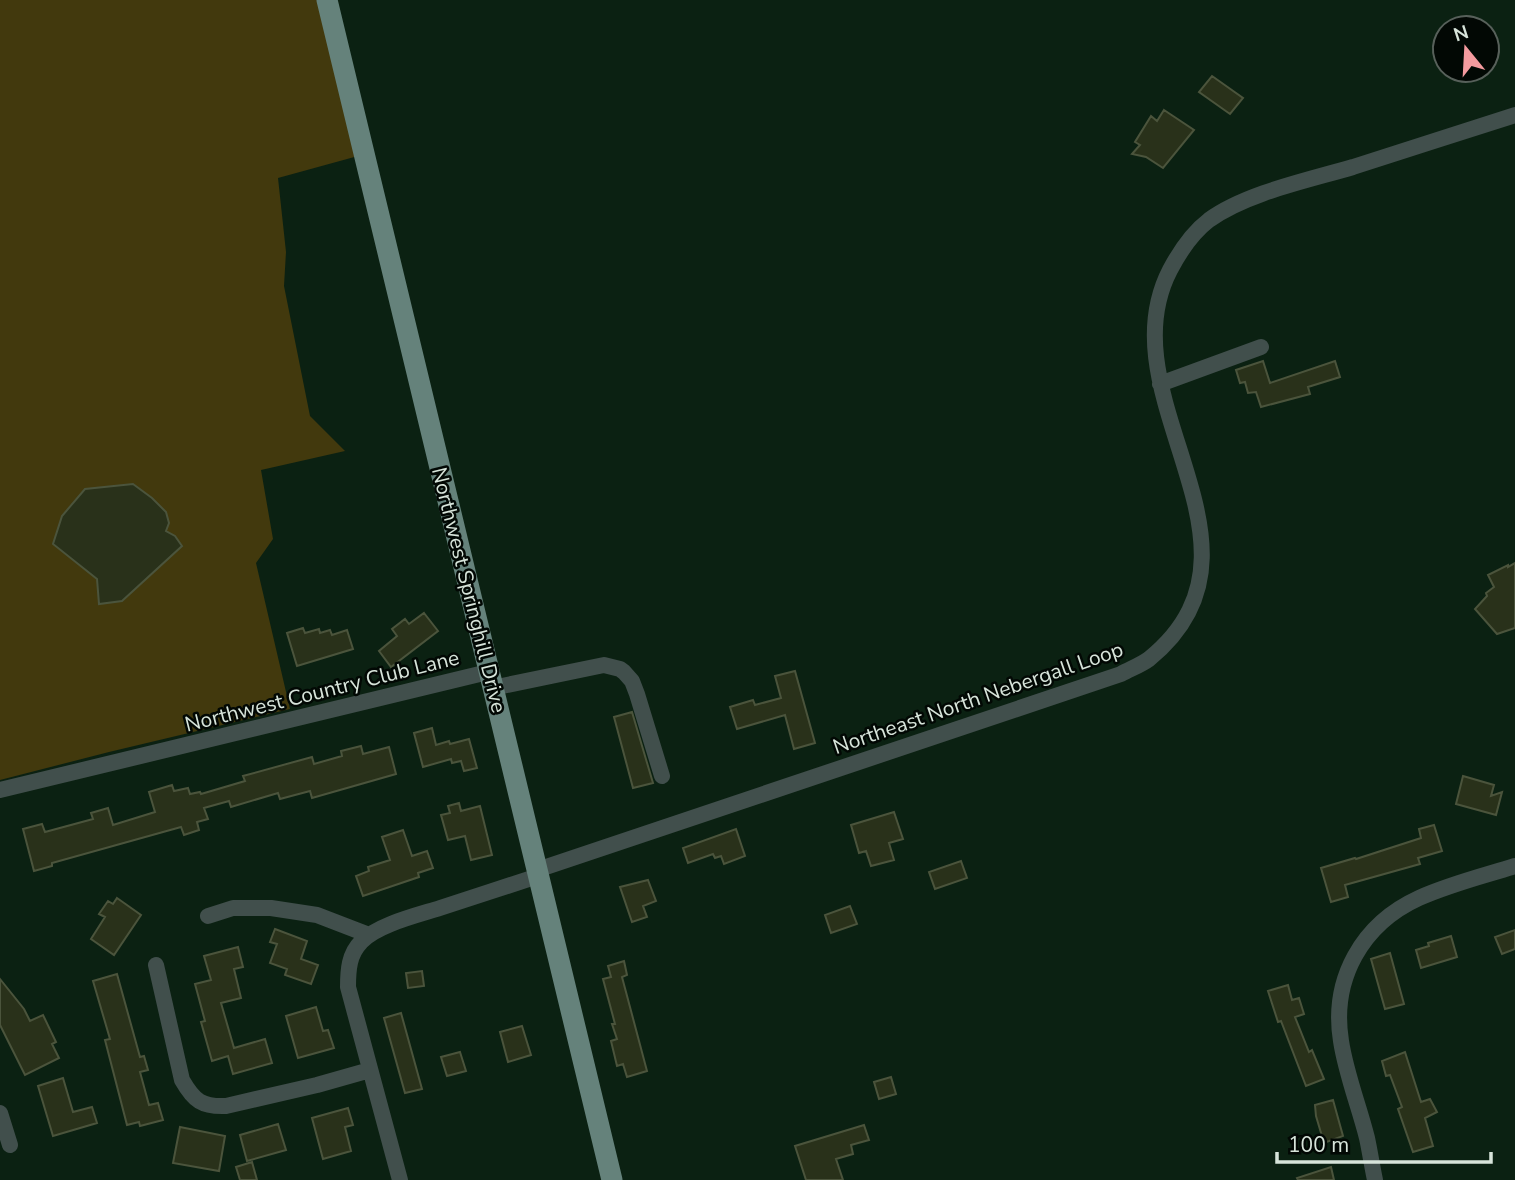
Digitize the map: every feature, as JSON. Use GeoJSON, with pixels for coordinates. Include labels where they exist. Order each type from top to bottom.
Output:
{"type":"FeatureCollection","features":[{"type":"Feature","properties":{"kind":"main road","name":"Northwest Springhill Drive"},"geometry":{"type":"LineString","coordinates":[[327,0],[612,1180]]}},
{"type":"Feature","properties":{"kind":"street","name":"Northeast North Nebergall Loop"},"geometry":{"type":"LineString","coordinates":[[369,935],[402,920],[537,873],[1121,674],[1147,660],[1172,637],[1191,607],[1202,566],[1202,541],[1197,509],[1160,384],[1154,326],[1162,286],[1176,258],[1210,220],[1236,204],[1515,115]]}},
{"type":"Feature","properties":{"kind":"street"},"geometry":{"type":"LineString","coordinates":[[1160,384],[1261,346]]}},
{"type":"Feature","properties":{"kind":"street","name":"Northwest Country Club Lane"},"geometry":{"type":"LineString","coordinates":[[0,790],[165,750],[490,680],[600,665],[620,669],[632,681],[662,776]]}},
{"type":"Feature","properties":{"kind":"street"},"geometry":{"type":"LineString","coordinates":[[1375,1180],[1339,1028],[1339,1002],[1350,964],[1371,933],[1401,908],[1419,898],[1515,866]]}},
{"type":"Feature","properties":{"kind":"street"},"geometry":{"type":"LineString","coordinates":[[208,916],[233,908],[271,908],[317,915],[369,935],[352,956],[348,970],[348,987],[400,1180]]}},
{"type":"Feature","properties":{"kind":"street"},"geometry":{"type":"LineString","coordinates":[[156,965],[183,1080],[190,1094],[200,1102],[226,1106],[370,1070]]}},
{"type":"Feature","properties":{"kind":"street"},"geometry":{"type":"LineString","coordinates":[[0,1113],[10,1145]]}},
{"type":"Feature","properties":{"kind":"shaded area"},"geometry":{"type":"Polygon","coordinates":[[[0,0],[320,0],[358,156],[278,178],[286,252],[284,286],[310,416],[345,451],[261,470],[273,539],[256,563],[290,709],[0,780],[0,0]]]}},
{"type":"Feature","properties":{"kind":"building"},"geometry":{"type":"Polygon","coordinates":[[[1212,76],[1243,98],[1230,114],[1199,92],[1212,76]]]}},
{"type":"Feature","properties":{"kind":"building"},"geometry":{"type":"Polygon","coordinates":[[[1164,110],[1194,130],[1163,168],[1146,157],[1132,154],[1140,145],[1135,142],[1151,116],[1157,121],[1164,110]]]}},
{"type":"Feature","properties":{"kind":"building"},"geometry":{"type":"Polygon","coordinates":[[[1263,361],[1270,383],[1335,361],[1340,377],[1308,387],[1310,394],[1261,407],[1256,392],[1248,393],[1245,382],[1240,383],[1236,370],[1263,361]]]}},
{"type":"Feature","properties":{"kind":"building"},"geometry":{"type":"Polygon","coordinates":[[[133,484],[166,512],[169,523],[166,531],[175,536],[182,546],[122,601],[99,604],[97,579],[53,544],[62,516],[85,489],[133,484]]]}},
{"type":"Feature","properties":{"kind":"building"},"geometry":{"type":"Polygon","coordinates":[[[1515,563],[1515,628],[1497,634],[1475,609],[1487,596],[1486,593],[1494,587],[1488,575],[1515,563]]]}},
{"type":"Feature","properties":{"kind":"building"},"geometry":{"type":"Polygon","coordinates":[[[424,613],[438,631],[391,667],[379,651],[397,636],[392,629],[405,619],[409,624],[424,613]]]}},
{"type":"Feature","properties":{"kind":"building"},"geometry":{"type":"Polygon","coordinates":[[[303,628],[305,633],[319,629],[320,633],[330,630],[332,635],[347,630],[353,649],[297,666],[287,633],[303,628]]]}},
{"type":"Feature","properties":{"kind":"building"},"geometry":{"type":"Polygon","coordinates":[[[795,671],[815,743],[794,749],[785,715],[737,729],[730,707],[753,700],[755,705],[781,698],[775,676],[795,671]]]}},
{"type":"Feature","properties":{"kind":"building"},"geometry":{"type":"Polygon","coordinates":[[[632,712],[653,783],[633,788],[614,717],[632,712]]]}},
{"type":"Feature","properties":{"kind":"building"},"geometry":{"type":"Polygon","coordinates":[[[432,728],[436,745],[469,739],[477,768],[464,771],[461,761],[452,763],[451,759],[423,767],[414,733],[432,728]]]}},
{"type":"Feature","properties":{"kind":"building"},"geometry":{"type":"Polygon","coordinates":[[[361,746],[363,754],[389,747],[396,774],[312,798],[310,791],[280,799],[278,793],[231,807],[229,801],[204,808],[208,819],[197,822],[199,830],[184,835],[181,827],[52,863],[52,866],[34,871],[23,829],[42,824],[45,832],[93,819],[91,813],[108,808],[113,825],[155,812],[149,792],[172,785],[174,791],[188,788],[190,794],[201,794],[245,781],[243,776],[312,757],[314,764],[342,756],[341,751],[361,746]]]}},
{"type":"Feature","properties":{"kind":"building"},"geometry":{"type":"Polygon","coordinates":[[[1463,776],[1494,785],[1491,796],[1502,792],[1496,815],[1456,804],[1463,776]]]}},
{"type":"Feature","properties":{"kind":"building"},"geometry":{"type":"Polygon","coordinates":[[[459,803],[461,811],[480,806],[492,855],[471,860],[465,836],[448,840],[441,815],[450,813],[448,806],[459,803]]]}},
{"type":"Feature","properties":{"kind":"building"},"geometry":{"type":"Polygon","coordinates":[[[894,812],[903,839],[889,843],[894,860],[871,866],[866,851],[859,853],[851,825],[894,812]]]}},
{"type":"Feature","properties":{"kind":"building"},"geometry":{"type":"Polygon","coordinates":[[[1434,825],[1442,851],[1418,858],[1420,864],[1345,885],[1348,897],[1331,902],[1321,868],[1421,838],[1419,829],[1434,825]]]}},
{"type":"Feature","properties":{"kind":"building"},"geometry":{"type":"Polygon","coordinates":[[[736,829],[745,856],[724,864],[721,856],[715,858],[713,854],[688,863],[683,848],[736,829]]]}},
{"type":"Feature","properties":{"kind":"building"},"geometry":{"type":"Polygon","coordinates":[[[403,830],[412,856],[427,851],[433,868],[418,873],[419,877],[363,896],[356,876],[369,871],[368,867],[390,860],[382,837],[403,830]]]}},
{"type":"Feature","properties":{"kind":"building"},"geometry":{"type":"Polygon","coordinates":[[[961,861],[967,878],[935,889],[929,872],[961,861]]]}},
{"type":"Feature","properties":{"kind":"building"},"geometry":{"type":"Polygon","coordinates":[[[648,880],[656,901],[643,906],[647,917],[632,922],[620,887],[648,880]]]}},
{"type":"Feature","properties":{"kind":"building"},"geometry":{"type":"Polygon","coordinates":[[[117,898],[141,915],[114,955],[91,939],[105,917],[99,914],[108,901],[113,904],[117,898]]]}},
{"type":"Feature","properties":{"kind":"building"},"geometry":{"type":"Polygon","coordinates":[[[850,906],[857,924],[831,933],[825,915],[850,906]]]}},
{"type":"Feature","properties":{"kind":"building"},"geometry":{"type":"Polygon","coordinates":[[[275,929],[307,941],[301,959],[318,965],[311,984],[285,975],[287,969],[270,963],[277,944],[270,942],[275,929]]]}},
{"type":"Feature","properties":{"kind":"building"},"geometry":{"type":"Polygon","coordinates":[[[1515,930],[1515,949],[1502,954],[1495,937],[1515,930]]]}},
{"type":"Feature","properties":{"kind":"building"},"geometry":{"type":"Polygon","coordinates":[[[1451,936],[1457,957],[1421,968],[1416,950],[1451,936]]]}},
{"type":"Feature","properties":{"kind":"building"},"geometry":{"type":"Polygon","coordinates":[[[238,947],[243,967],[234,969],[241,998],[221,1003],[234,1048],[265,1039],[272,1063],[233,1074],[228,1056],[212,1061],[201,1022],[205,1021],[195,984],[211,980],[204,956],[238,947]]]}},
{"type":"Feature","properties":{"kind":"building"},"geometry":{"type":"Polygon","coordinates":[[[1390,953],[1404,1004],[1385,1009],[1371,959],[1390,953]]]}},
{"type":"Feature","properties":{"kind":"building"},"geometry":{"type":"Polygon","coordinates":[[[624,961],[627,975],[622,977],[647,1071],[627,1077],[623,1064],[617,1066],[611,1041],[617,1039],[612,1024],[615,1024],[603,979],[611,977],[608,966],[624,961]]]}},
{"type":"Feature","properties":{"kind":"building"},"geometry":{"type":"Polygon","coordinates":[[[422,971],[424,986],[408,988],[406,973],[422,971]]]}},
{"type":"Feature","properties":{"kind":"building"},"geometry":{"type":"Polygon","coordinates":[[[117,974],[140,1057],[144,1056],[148,1070],[140,1072],[149,1105],[158,1103],[163,1120],[140,1126],[139,1122],[127,1125],[105,1040],[110,1039],[93,981],[117,974]]]}},
{"type":"Feature","properties":{"kind":"building"},"geometry":{"type":"Polygon","coordinates":[[[0,979],[30,1021],[43,1015],[56,1042],[52,1044],[59,1058],[25,1075],[0,1025],[0,979]]]}},
{"type":"Feature","properties":{"kind":"building"},"geometry":{"type":"Polygon","coordinates":[[[1288,985],[1292,1000],[1299,998],[1304,1014],[1295,1017],[1309,1052],[1312,1050],[1324,1079],[1306,1086],[1281,1021],[1278,1022],[1268,991],[1288,985]]]}},
{"type":"Feature","properties":{"kind":"building"},"geometry":{"type":"Polygon","coordinates":[[[316,1007],[323,1031],[328,1030],[334,1048],[298,1058],[286,1016],[316,1007]]]}},
{"type":"Feature","properties":{"kind":"building"},"geometry":{"type":"Polygon","coordinates":[[[401,1013],[422,1089],[405,1093],[384,1018],[401,1013]]]}},
{"type":"Feature","properties":{"kind":"building"},"geometry":{"type":"Polygon","coordinates":[[[522,1026],[531,1055],[508,1062],[500,1032],[522,1026]]]}},
{"type":"Feature","properties":{"kind":"building"},"geometry":{"type":"Polygon","coordinates":[[[460,1052],[466,1071],[447,1076],[441,1057],[460,1052]]]}},
{"type":"Feature","properties":{"kind":"building"},"geometry":{"type":"Polygon","coordinates":[[[1405,1052],[1421,1102],[1430,1099],[1437,1112],[1425,1118],[1433,1146],[1413,1152],[1398,1109],[1402,1107],[1390,1075],[1386,1076],[1382,1061],[1405,1052]]]}},
{"type":"Feature","properties":{"kind":"building"},"geometry":{"type":"Polygon","coordinates":[[[891,1077],[896,1094],[879,1099],[874,1082],[891,1077]]]}},
{"type":"Feature","properties":{"kind":"building"},"geometry":{"type":"Polygon","coordinates":[[[63,1078],[73,1112],[92,1107],[97,1123],[53,1136],[38,1086],[63,1078]]]}},
{"type":"Feature","properties":{"kind":"building"},"geometry":{"type":"Polygon","coordinates":[[[1333,1100],[1343,1136],[1324,1143],[1315,1105],[1333,1100]]]}},
{"type":"Feature","properties":{"kind":"building"},"geometry":{"type":"Polygon","coordinates":[[[348,1108],[353,1125],[345,1127],[351,1151],[323,1159],[312,1118],[348,1108]]]}},
{"type":"Feature","properties":{"kind":"building"},"geometry":{"type":"Polygon","coordinates":[[[278,1124],[286,1150],[247,1161],[240,1135],[278,1124]]]}},
{"type":"Feature","properties":{"kind":"building"},"geometry":{"type":"Polygon","coordinates":[[[864,1125],[869,1140],[851,1145],[853,1154],[836,1159],[843,1180],[806,1180],[795,1146],[864,1125]]]}},
{"type":"Feature","properties":{"kind":"building"},"geometry":{"type":"Polygon","coordinates":[[[180,1127],[225,1136],[219,1171],[173,1163],[180,1127]]]}},
{"type":"Feature","properties":{"kind":"building"},"geometry":{"type":"Polygon","coordinates":[[[252,1162],[257,1180],[240,1180],[236,1167],[252,1162]]]}},
{"type":"Feature","properties":{"kind":"building"},"geometry":{"type":"Polygon","coordinates":[[[1331,1167],[1334,1180],[1297,1178],[1331,1167]]]}}]}
